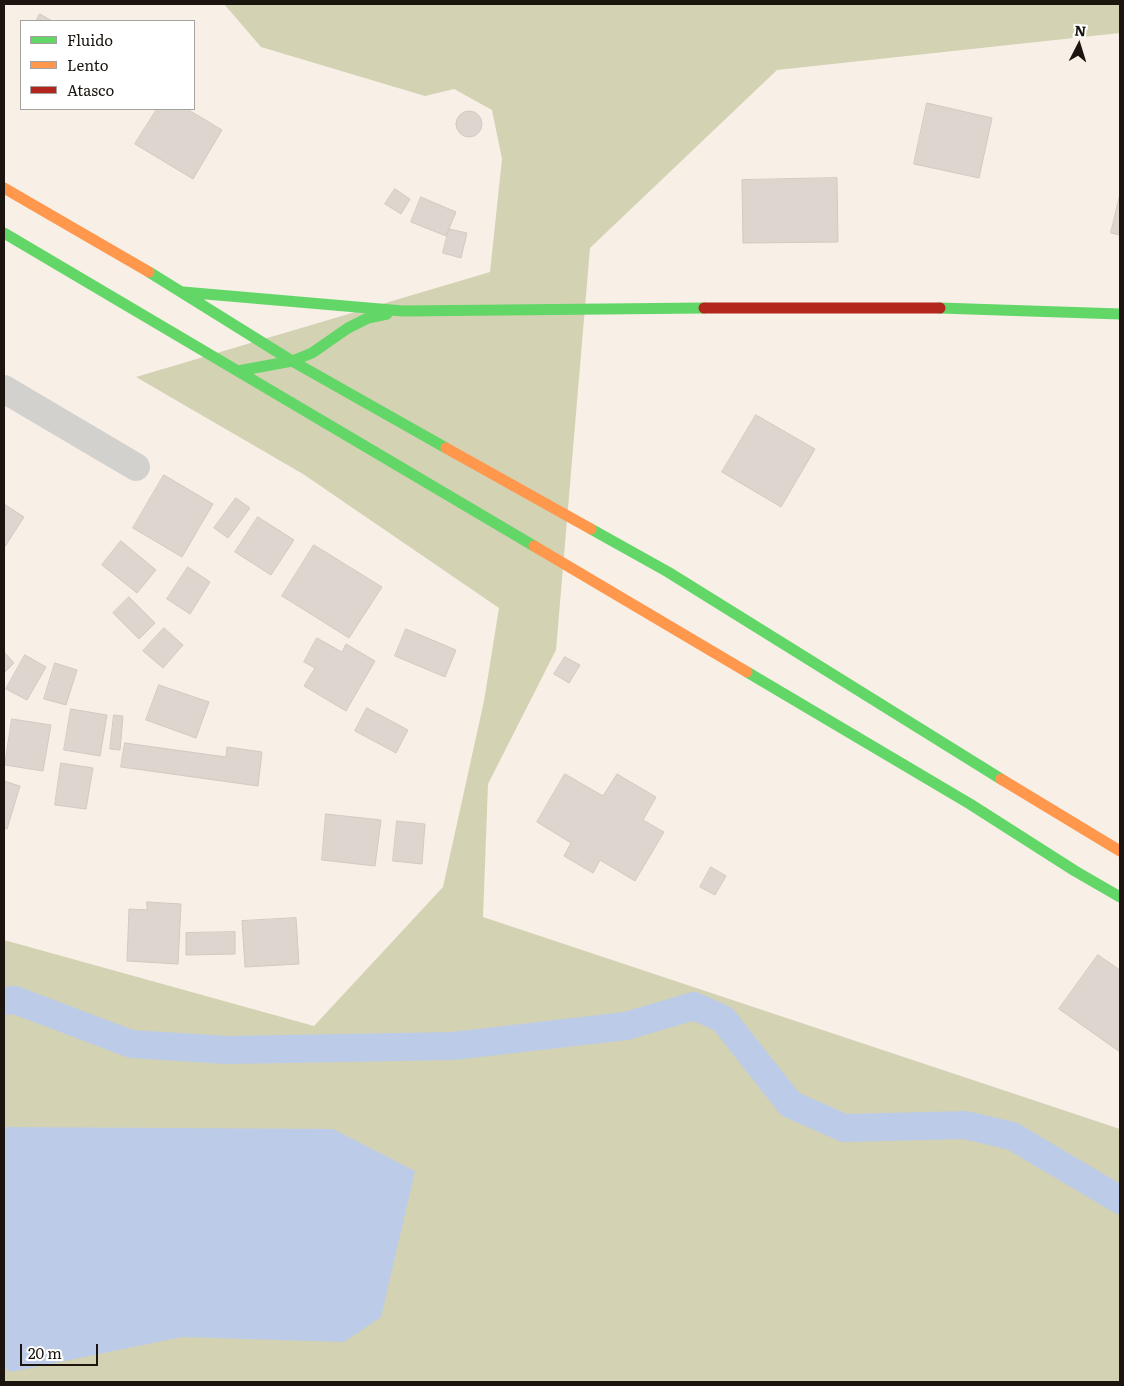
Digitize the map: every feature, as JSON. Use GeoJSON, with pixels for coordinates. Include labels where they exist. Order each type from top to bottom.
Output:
{"type":"FeatureCollection","features":[{"type":"Feature","properties":{"kind":"main road"},"geometry":{"type":"LineString","coordinates":[[4,188],[183,292],[292,361],[668,572],[989,772],[1120,851]]}},
{"type":"Feature","properties":{"kind":"main road"},"geometry":{"type":"LineString","coordinates":[[4,233],[962,799],[1075,871],[1120,897]]}},
{"type":"Feature","properties":{"kind":"main road"},"geometry":{"type":"LineString","coordinates":[[183,292],[403,311],[773,307],[974,308],[1120,314]]}},
{"type":"Feature","properties":{"kind":"main road"},"geometry":{"type":"LineString","coordinates":[[238,371],[292,361],[312,352],[348,328],[368,318],[403,311]]}},
{"type":"Feature","properties":{"kind":"street"},"geometry":{"type":"LineString","coordinates":[[4,389],[136,468]]}},
{"type":"Feature","properties":{"kind":"green space"},"geometry":{"type":"Polygon","coordinates":[[[224,4],[1120,4],[1120,33],[777,70],[590,248],[556,650],[488,784],[483,917],[1120,1129],[1120,1382],[4,1382],[4,940],[314,1026],[443,887],[484,701],[499,608],[303,474],[136,377],[490,272],[502,159],[492,110],[454,89],[425,96],[261,47],[224,4]]]}},
{"type":"Feature","properties":{"kind":"water"},"geometry":{"type":"Polygon","coordinates":[[[4,1127],[333,1129],[415,1171],[381,1317],[344,1342],[182,1337],[11,1372],[4,1367],[4,1127]]]}},
{"type":"Feature","properties":{"kind":"building"},"geometry":{"type":"Polygon","coordinates":[[[40,14],[50,20],[37,20],[40,14]]]}},
{"type":"Feature","properties":{"kind":"building"},"geometry":{"type":"Polygon","coordinates":[[[927,103],[992,118],[979,178],[914,164],[927,103]]]}},
{"type":"Feature","properties":{"kind":"building"},"geometry":{"type":"Polygon","coordinates":[[[156,110],[189,110],[222,130],[193,179],[135,144],[156,110]]]}},
{"type":"Feature","properties":{"kind":"building"},"geometry":{"type":"Polygon","coordinates":[[[469,111],[478,115],[482,124],[478,133],[469,137],[460,133],[456,124],[460,115],[469,111]]]}},
{"type":"Feature","properties":{"kind":"building"},"geometry":{"type":"Polygon","coordinates":[[[837,178],[838,242],[743,243],[742,180],[837,178]]]}},
{"type":"Feature","properties":{"kind":"building"},"geometry":{"type":"Polygon","coordinates":[[[395,189],[410,199],[401,214],[385,204],[395,189]]]}},
{"type":"Feature","properties":{"kind":"building"},"geometry":{"type":"Polygon","coordinates":[[[1120,194],[1120,235],[1111,233],[1120,194]]]}},
{"type":"Feature","properties":{"kind":"building"},"geometry":{"type":"Polygon","coordinates":[[[421,197],[456,212],[446,236],[411,222],[421,197]]]}},
{"type":"Feature","properties":{"kind":"building"},"geometry":{"type":"Polygon","coordinates":[[[449,229],[467,233],[461,258],[443,253],[449,229]]]}},
{"type":"Feature","properties":{"kind":"building"},"geometry":{"type":"Polygon","coordinates":[[[756,415],[815,449],[781,507],[722,472],[756,415]]]}},
{"type":"Feature","properties":{"kind":"building"},"geometry":{"type":"Polygon","coordinates":[[[164,475],[213,504],[182,557],[133,528],[164,475]]]}},
{"type":"Feature","properties":{"kind":"building"},"geometry":{"type":"Polygon","coordinates":[[[236,498],[250,508],[228,538],[214,528],[236,498]]]}},
{"type":"Feature","properties":{"kind":"building"},"geometry":{"type":"Polygon","coordinates":[[[4,504],[24,517],[4,548],[4,504]]]}},
{"type":"Feature","properties":{"kind":"building"},"geometry":{"type":"Polygon","coordinates":[[[258,517],[294,540],[271,575],[235,552],[258,517]]]}},
{"type":"Feature","properties":{"kind":"building"},"geometry":{"type":"Polygon","coordinates":[[[121,541],[156,570],[137,593],[102,565],[121,541]]]}},
{"type":"Feature","properties":{"kind":"building"},"geometry":{"type":"Polygon","coordinates":[[[314,545],[382,587],[349,638],[282,596],[314,545]]]}},
{"type":"Feature","properties":{"kind":"building"},"geometry":{"type":"Polygon","coordinates":[[[188,567],[210,582],[190,614],[167,599],[188,567]]]}},
{"type":"Feature","properties":{"kind":"building"},"geometry":{"type":"Polygon","coordinates":[[[129,597],[155,623],[139,639],[113,613],[129,597]]]}},
{"type":"Feature","properties":{"kind":"building"},"geometry":{"type":"Polygon","coordinates":[[[164,628],[183,645],[163,668],[143,651],[164,628]]]}},
{"type":"Feature","properties":{"kind":"building"},"geometry":{"type":"Polygon","coordinates":[[[406,629],[456,650],[445,677],[395,656],[406,629]]]}},
{"type":"Feature","properties":{"kind":"building"},"geometry":{"type":"Polygon","coordinates":[[[317,638],[342,652],[346,644],[375,661],[346,711],[304,686],[315,668],[304,662],[317,638]]]}},
{"type":"Feature","properties":{"kind":"building"},"geometry":{"type":"Polygon","coordinates":[[[4,652],[14,663],[4,673],[4,652]]]}},
{"type":"Feature","properties":{"kind":"building"},"geometry":{"type":"Polygon","coordinates":[[[25,655],[46,667],[27,700],[6,689],[25,655]]]}},
{"type":"Feature","properties":{"kind":"building"},"geometry":{"type":"Polygon","coordinates":[[[565,657],[580,665],[569,683],[554,674],[565,657]]]}},
{"type":"Feature","properties":{"kind":"building"},"geometry":{"type":"Polygon","coordinates":[[[55,663],[77,670],[66,705],[44,699],[55,663]]]}},
{"type":"Feature","properties":{"kind":"building"},"geometry":{"type":"Polygon","coordinates":[[[159,685],[209,702],[196,738],[146,720],[159,685]]]}},
{"type":"Feature","properties":{"kind":"building"},"geometry":{"type":"Polygon","coordinates":[[[367,708],[408,730],[396,753],[355,731],[367,708]]]}},
{"type":"Feature","properties":{"kind":"building"},"geometry":{"type":"Polygon","coordinates":[[[71,709],[107,715],[100,756],[64,750],[71,709]]]}},
{"type":"Feature","properties":{"kind":"building"},"geometry":{"type":"Polygon","coordinates":[[[114,715],[123,716],[120,750],[110,749],[114,715]]]}},
{"type":"Feature","properties":{"kind":"building"},"geometry":{"type":"Polygon","coordinates":[[[12,719],[51,725],[43,771],[5,765],[12,719]]]}},
{"type":"Feature","properties":{"kind":"building"},"geometry":{"type":"Polygon","coordinates":[[[125,743],[226,757],[227,747],[262,752],[258,786],[121,767],[125,743]]]}},
{"type":"Feature","properties":{"kind":"building"},"geometry":{"type":"Polygon","coordinates":[[[61,763],[93,768],[86,809],[55,805],[61,763]]]}},
{"type":"Feature","properties":{"kind":"building"},"geometry":{"type":"Polygon","coordinates":[[[565,774],[603,796],[617,774],[656,797],[643,820],[664,832],[635,881],[600,860],[593,873],[564,856],[571,843],[537,822],[565,774]]]}},
{"type":"Feature","properties":{"kind":"building"},"geometry":{"type":"Polygon","coordinates":[[[4,781],[20,786],[7,829],[4,828],[4,781]]]}},
{"type":"Feature","properties":{"kind":"building"},"geometry":{"type":"Polygon","coordinates":[[[326,814],[381,820],[375,866],[322,860],[326,814]]]}},
{"type":"Feature","properties":{"kind":"building"},"geometry":{"type":"Polygon","coordinates":[[[397,821],[425,824],[422,864],[393,861],[397,821]]]}},
{"type":"Feature","properties":{"kind":"building"},"geometry":{"type":"Polygon","coordinates":[[[711,867],[726,876],[715,895],[700,887],[711,867]]]}},
{"type":"Feature","properties":{"kind":"building"},"geometry":{"type":"Polygon","coordinates":[[[147,902],[181,904],[178,964],[127,961],[129,909],[147,910],[147,902]]]}},
{"type":"Feature","properties":{"kind":"building"},"geometry":{"type":"Polygon","coordinates":[[[296,918],[299,964],[245,967],[242,921],[296,918]]]}},
{"type":"Feature","properties":{"kind":"building"},"geometry":{"type":"Polygon","coordinates":[[[235,932],[235,954],[186,955],[186,933],[235,932]]]}},
{"type":"Feature","properties":{"kind":"building"},"geometry":{"type":"Polygon","coordinates":[[[1098,955],[1120,970],[1120,1052],[1059,1009],[1098,955]]]}},
{"type":"Feature","properties":{"kind":"waterway"},"geometry":{"type":"LineString","coordinates":[[4,1001],[15,1000],[131,1044],[227,1050],[453,1046],[626,1026],[694,1006],[723,1019],[790,1104],[844,1128],[965,1125],[1012,1136],[1120,1200]]}},
{"type":"Feature","properties":{"kind":"traffic: fast"},"geometry":{"type":"LineString","coordinates":[[4,233],[534,546]]}},
{"type":"Feature","properties":{"kind":"traffic: fast"},"geometry":{"type":"LineString","coordinates":[[149,272],[292,361],[446,448]]}},
{"type":"Feature","properties":{"kind":"traffic: fast"},"geometry":{"type":"LineString","coordinates":[[183,292],[403,311],[704,308]]}},
{"type":"Feature","properties":{"kind":"traffic: fast"},"geometry":{"type":"LineString","coordinates":[[940,308],[1120,314]]}},
{"type":"Feature","properties":{"kind":"traffic: fast"},"geometry":{"type":"LineString","coordinates":[[238,371],[292,361],[312,353],[348,328],[368,318],[387,314]]}},
{"type":"Feature","properties":{"kind":"traffic: fast"},"geometry":{"type":"LineString","coordinates":[[591,529],[668,572],[1001,779]]}},
{"type":"Feature","properties":{"kind":"traffic: fast"},"geometry":{"type":"LineString","coordinates":[[747,672],[970,804],[1075,871],[1120,897]]}},
{"type":"Feature","properties":{"kind":"traffic: slow"},"geometry":{"type":"LineString","coordinates":[[4,188],[149,272]]}},
{"type":"Feature","properties":{"kind":"traffic: slow"},"geometry":{"type":"LineString","coordinates":[[446,448],[591,529]]}},
{"type":"Feature","properties":{"kind":"traffic: slow"},"geometry":{"type":"LineString","coordinates":[[534,546],[747,672]]}},
{"type":"Feature","properties":{"kind":"traffic: slow"},"geometry":{"type":"LineString","coordinates":[[1001,779],[1120,851]]}},
{"type":"Feature","properties":{"kind":"traffic: jam"},"geometry":{"type":"LineString","coordinates":[[704,308],[940,308]]}}]}
